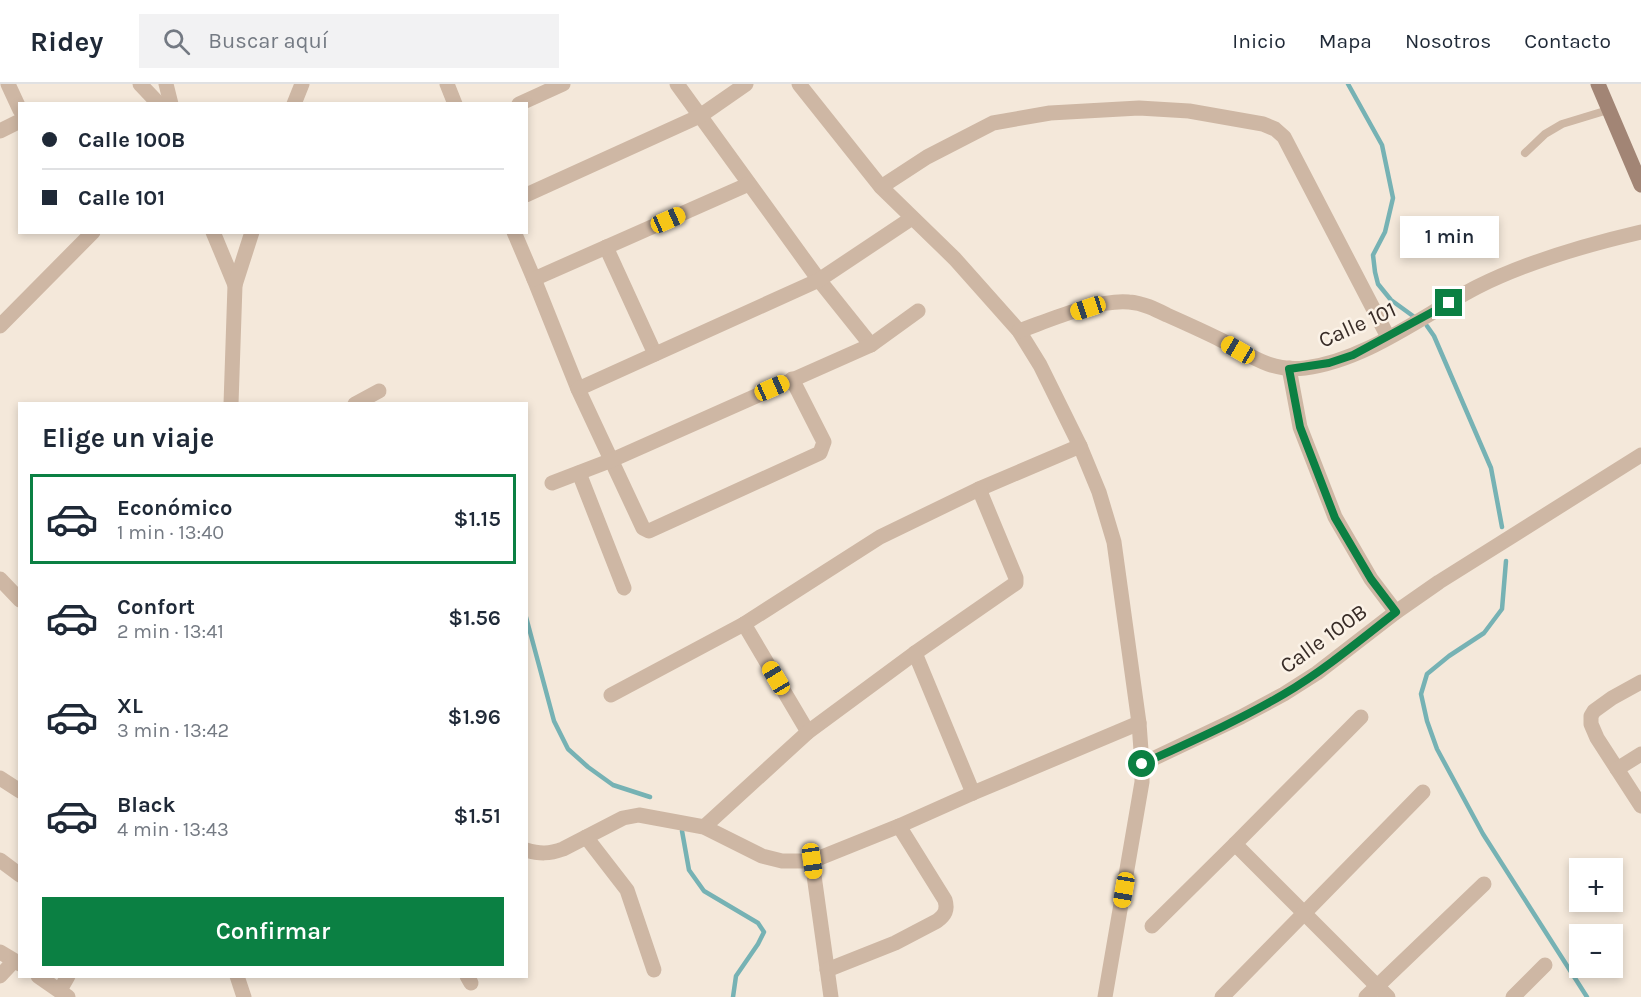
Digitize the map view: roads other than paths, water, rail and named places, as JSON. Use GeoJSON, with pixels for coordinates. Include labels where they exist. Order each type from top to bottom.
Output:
{"type":"FeatureCollection","features":[{"type":"Feature","properties":{"kind":"street"},"geometry":{"type":"LineString","coordinates":[[8,84],[18,106]]}},
{"type":"Feature","properties":{"kind":"street"},"geometry":{"type":"LineString","coordinates":[[140,84],[157,102]]}},
{"type":"Feature","properties":{"kind":"street"},"geometry":{"type":"LineString","coordinates":[[166,84],[170,102]]}},
{"type":"Feature","properties":{"kind":"street"},"geometry":{"type":"LineString","coordinates":[[295,102],[302,84]]}},
{"type":"Feature","properties":{"kind":"street"},"geometry":{"type":"LineString","coordinates":[[447,84],[454,102]]}},
{"type":"Feature","properties":{"kind":"street"},"geometry":{"type":"LineString","coordinates":[[523,102],[563,84]]}},
{"type":"Feature","properties":{"kind":"street"},"geometry":{"type":"LineString","coordinates":[[677,84],[819,280],[870,345]]}},
{"type":"Feature","properties":{"kind":"street"},"geometry":{"type":"LineString","coordinates":[[528,194],[700,116],[746,84]]}},
{"type":"Feature","properties":{"kind":"street"},"geometry":{"type":"LineString","coordinates":[[799,84],[881,187],[956,260],[1019,331],[1040,365],[1080,446],[1099,492],[1114,542],[1142,764],[1142,782],[1105,997]]}},
{"type":"Feature","properties":{"kind":"street"},"geometry":{"type":"LineString","coordinates":[[1598,84],[1641,185]]}},
{"type":"Feature","properties":{"kind":"street"},"geometry":{"type":"LineString","coordinates":[[881,187],[927,157],[993,123],[1050,113],[1138,108],[1189,111],[1263,124],[1275,129],[1284,137],[1388,337]]}},
{"type":"Feature","properties":{"kind":"street"},"geometry":{"type":"LineString","coordinates":[[0,131],[18,121]]}},
{"type":"Feature","properties":{"kind":"street"},"geometry":{"type":"LineString","coordinates":[[534,279],[750,183]]}},
{"type":"Feature","properties":{"kind":"street"},"geometry":{"type":"LineString","coordinates":[[578,388],[819,280],[912,218]]}},
{"type":"Feature","properties":{"kind":"street","name":"Calle 101"},"geometry":{"type":"LineString","coordinates":[[1019,331],[1109,302],[1128,302],[1144,304],[1220,339],[1257,361],[1273,366],[1289,369],[1329,363],[1353,355],[1478,287],[1513,271],[1551,256],[1641,232]]}},
{"type":"Feature","properties":{"kind":"street"},"geometry":{"type":"LineString","coordinates":[[0,326],[91,234]]}},
{"type":"Feature","properties":{"kind":"street"},"geometry":{"type":"LineString","coordinates":[[214,234],[235,285]]}},
{"type":"Feature","properties":{"kind":"street"},"geometry":{"type":"LineString","coordinates":[[231,402],[235,285],[251,234]]}},
{"type":"Feature","properties":{"kind":"street"},"geometry":{"type":"LineString","coordinates":[[514,234],[578,388],[643,528],[649,531],[820,453],[824,442],[792,380]]}},
{"type":"Feature","properties":{"kind":"street"},"geometry":{"type":"LineString","coordinates":[[606,247],[655,354]]}},
{"type":"Feature","properties":{"kind":"street"},"geometry":{"type":"LineString","coordinates":[[552,483],[612,460],[870,345],[918,311]]}},
{"type":"Feature","properties":{"kind":"street"},"geometry":{"type":"LineString","coordinates":[[1289,369],[1300,427],[1335,518],[1371,579],[1396,612]]}},
{"type":"Feature","properties":{"kind":"street"},"geometry":{"type":"LineString","coordinates":[[359,402],[380,391]]}},
{"type":"Feature","properties":{"kind":"street"},"geometry":{"type":"LineString","coordinates":[[611,695],[744,624],[880,537],[979,489],[1080,446]]}},
{"type":"Feature","properties":{"kind":"street","name":"Calle 100B"},"geometry":{"type":"LineString","coordinates":[[1142,764],[1284,694],[1317,673],[1439,582],[1641,455]]}},
{"type":"Feature","properties":{"kind":"street"},"geometry":{"type":"LineString","coordinates":[[579,473],[624,588]]}},
{"type":"Feature","properties":{"kind":"street"},"geometry":{"type":"LineString","coordinates":[[704,827],[808,732],[915,653],[1016,583],[1016,578],[979,489]]}},
{"type":"Feature","properties":{"kind":"street"},"geometry":{"type":"LineString","coordinates":[[0,579],[18,598]]}},
{"type":"Feature","properties":{"kind":"street"},"geometry":{"type":"LineString","coordinates":[[744,624],[808,732]]}},
{"type":"Feature","properties":{"kind":"street"},"geometry":{"type":"LineString","coordinates":[[915,653],[973,793]]}},
{"type":"Feature","properties":{"kind":"street"},"geometry":{"type":"LineString","coordinates":[[1641,682],[1612,698],[1594,711],[1591,716],[1592,730],[1641,806]]}},
{"type":"Feature","properties":{"kind":"street"},"geometry":{"type":"LineString","coordinates":[[1152,926],[1361,717]]}},
{"type":"Feature","properties":{"kind":"street"},"geometry":{"type":"LineString","coordinates":[[528,851],[540,854],[552,853],[623,818],[639,815],[704,827],[762,856],[782,861],[812,861],[1138,723]]}},
{"type":"Feature","properties":{"kind":"street"},"geometry":{"type":"LineString","coordinates":[[1617,769],[1641,754]]}},
{"type":"Feature","properties":{"kind":"street"},"geometry":{"type":"LineString","coordinates":[[0,778],[18,790]]}},
{"type":"Feature","properties":{"kind":"street"},"geometry":{"type":"LineString","coordinates":[[1222,997],[1423,792]]}},
{"type":"Feature","properties":{"kind":"street"},"geometry":{"type":"LineString","coordinates":[[827,970],[895,943],[937,921],[946,911],[945,900],[899,826]]}},
{"type":"Feature","properties":{"kind":"street"},"geometry":{"type":"LineString","coordinates":[[586,837],[627,890],[654,970]]}},
{"type":"Feature","properties":{"kind":"street"},"geometry":{"type":"LineString","coordinates":[[1235,844],[1304,915],[1371,992],[1388,997]]}},
{"type":"Feature","properties":{"kind":"street"},"geometry":{"type":"LineString","coordinates":[[0,860],[18,874]]}},
{"type":"Feature","properties":{"kind":"street"},"geometry":{"type":"LineString","coordinates":[[812,861],[831,997]]}},
{"type":"Feature","properties":{"kind":"street"},"geometry":{"type":"LineString","coordinates":[[1371,992],[1484,884]]}},
{"type":"Feature","properties":{"kind":"street"},"geometry":{"type":"LineString","coordinates":[[0,952],[17,963],[0,976]]}},
{"type":"Feature","properties":{"kind":"street"},"geometry":{"type":"LineString","coordinates":[[1513,997],[1545,965]]}},
{"type":"Feature","properties":{"kind":"street"},"geometry":{"type":"LineString","coordinates":[[41,978],[64,994],[68,978]]}},
{"type":"Feature","properties":{"kind":"street"},"geometry":{"type":"LineString","coordinates":[[238,978],[244,997]]}},
{"type":"Feature","properties":{"kind":"lane"},"geometry":{"type":"LineString","coordinates":[[1525,153],[1545,134],[1562,124],[1608,110]]}},
{"type":"Feature","properties":{"kind":"waterway"},"geometry":{"type":"LineString","coordinates":[[1348,84],[1382,145],[1393,198],[1385,232],[1373,255],[1378,284],[1391,300],[1413,316]]}},
{"type":"Feature","properties":{"kind":"waterway"},"geometry":{"type":"LineString","coordinates":[[1427,326],[1434,336],[1491,468],[1502,527]]}},
{"type":"Feature","properties":{"kind":"waterway"},"geometry":{"type":"LineString","coordinates":[[1506,561],[1502,609],[1484,633],[1427,674],[1421,694],[1437,749],[1483,834],[1587,997]]}},
{"type":"Feature","properties":{"kind":"waterway"},"geometry":{"type":"LineString","coordinates":[[528,624],[554,721],[568,749],[613,785],[650,797]]}},
{"type":"Feature","properties":{"kind":"waterway"},"geometry":{"type":"LineString","coordinates":[[682,831],[689,870],[704,891],[758,923],[764,932],[736,976],[733,997]]}}]}
